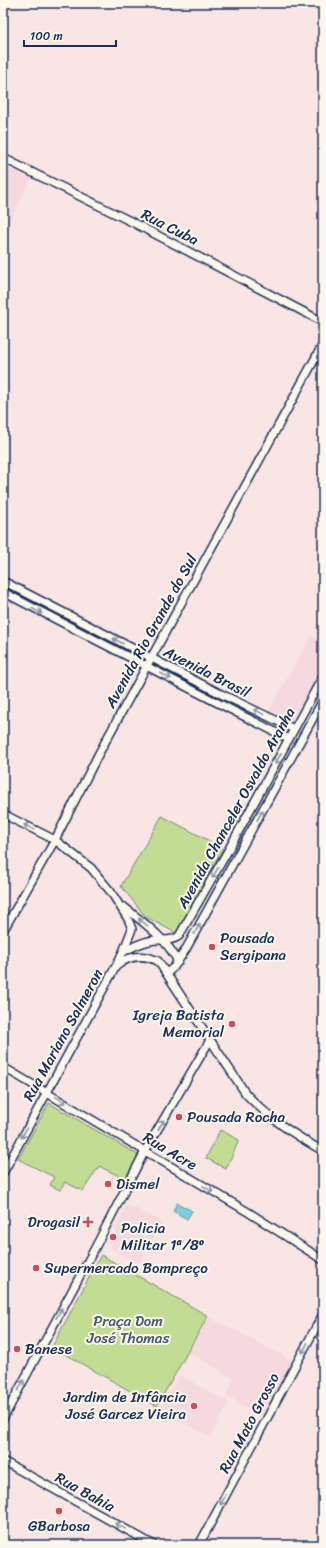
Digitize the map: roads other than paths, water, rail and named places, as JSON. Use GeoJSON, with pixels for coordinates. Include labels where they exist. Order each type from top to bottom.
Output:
{"type":"FeatureCollection","features":[{"type":"Feature","properties":{"kind":"street","name":"Rua Cuba"},"geometry":{"type":"LineString","coordinates":[[3,158],[134,223],[323,322]]}},
{"type":"Feature","properties":{"kind":"street","name":"Avenida Rio Grande do Sul"},"geometry":{"type":"LineString","coordinates":[[3,931],[55,840],[98,755],[146,666],[323,344]]}},
{"type":"Feature","properties":{"kind":"street","name":"Avenida Brasil"},"geometry":{"type":"LineString","coordinates":[[3,581],[294,730]]}},
{"type":"Feature","properties":{"kind":"street","name":"Avenida Brasil"},"geometry":{"type":"LineString","coordinates":[[3,592],[289,738]]}},
{"type":"Feature","properties":{"kind":"street","name":"Avenida Chanceler Osvaldo Aranha"},"geometry":{"type":"LineString","coordinates":[[123,952],[136,944],[149,940],[162,941],[176,939],[180,936],[323,676]]}},
{"type":"Feature","properties":{"kind":"street","name":"Avenida Chanceler Osvaldo Aranha"},"geometry":{"type":"LineString","coordinates":[[167,973],[178,962],[323,700]]}},
{"type":"Feature","properties":{"kind":"street"},"geometry":{"type":"LineString","coordinates":[[3,814],[55,840],[91,868],[122,906],[147,926],[173,953],[178,962]]}},
{"type":"Feature","properties":{"kind":"street","name":"Rua Mariano Salmeron"},"geometry":{"type":"LineString","coordinates":[[3,1173],[123,952],[132,930],[122,906]]}},
{"type":"Feature","properties":{"kind":"street"},"geometry":{"type":"LineString","coordinates":[[116,966],[125,959],[131,957],[143,956],[158,961],[246,1094],[262,1111],[291,1133],[323,1151]]}},
{"type":"Feature","properties":{"kind":"street"},"geometry":{"type":"LineString","coordinates":[[3,1419],[145,1151],[210,1040]]}},
{"type":"Feature","properties":{"kind":"street","name":"Rua Acre"},"geometry":{"type":"LineString","coordinates":[[3,1067],[248,1212],[323,1260]]}},
{"type":"Feature","properties":{"kind":"street","name":"Rua Mato Grosso"},"geometry":{"type":"LineString","coordinates":[[199,1545],[323,1314]]}},
{"type":"Feature","properties":{"kind":"street","name":"Rua Bahia"},"geometry":{"type":"LineString","coordinates":[[3,1461],[154,1545]]}},
{"type":"Feature","properties":{"kind":"water"},"geometry":{"type":"Polygon","coordinates":[[[177,1203],[192,1211],[187,1219],[173,1211],[177,1203]]]}},
{"type":"Feature","properties":{"kind":"waterway"},"geometry":{"type":"LineString","coordinates":[[3,585],[40,605]]}},
{"type":"Feature","properties":{"kind":"waterway"},"geometry":{"type":"LineString","coordinates":[[49,610],[88,630]]}},
{"type":"Feature","properties":{"kind":"waterway"},"geometry":{"type":"LineString","coordinates":[[97,635],[144,659]]}},
{"type":"Feature","properties":{"kind":"waterway"},"geometry":{"type":"LineString","coordinates":[[154,664],[217,696]]}},
{"type":"Feature","properties":{"kind":"place","name":"Pousada Sergipana"},"geometry":{"type":"Point","coordinates":[212,947]}},
{"type":"Feature","properties":{"kind":"place","name":"Igreja Batista Memorial"},"geometry":{"type":"Point","coordinates":[232,1024]}},
{"type":"Feature","properties":{"kind":"place","name":"Pousada Rocha"},"geometry":{"type":"Point","coordinates":[179,1117]}},
{"type":"Feature","properties":{"kind":"place","name":"Dismel"},"geometry":{"type":"Point","coordinates":[108,1184]}},
{"type":"Feature","properties":{"kind":"place","name":"Drogasil"},"geometry":{"type":"Point","coordinates":[88,1222]}},
{"type":"Feature","properties":{"kind":"place","name":"Policia Militar 1ª/8º"},"geometry":{"type":"Point","coordinates":[113,1237]}},
{"type":"Feature","properties":{"kind":"place","name":"Supermercado Bompreço"},"geometry":{"type":"Point","coordinates":[36,1268]}},
{"type":"Feature","properties":{"kind":"place","name":"Banese"},"geometry":{"type":"Point","coordinates":[17,1349]}},
{"type":"Feature","properties":{"kind":"place","name":"Jardim de Infância José Garcez Vieira"},"geometry":{"type":"Point","coordinates":[194,1406]}},
{"type":"Feature","properties":{"kind":"place","name":"GBarbosa"},"geometry":{"type":"Point","coordinates":[59,1511]}},
{"type":"Feature","properties":{"kind":"park label","name":"Praça Dom José Thomas"},"geometry":{"type":"Point","coordinates":[128,1330]}}]}
